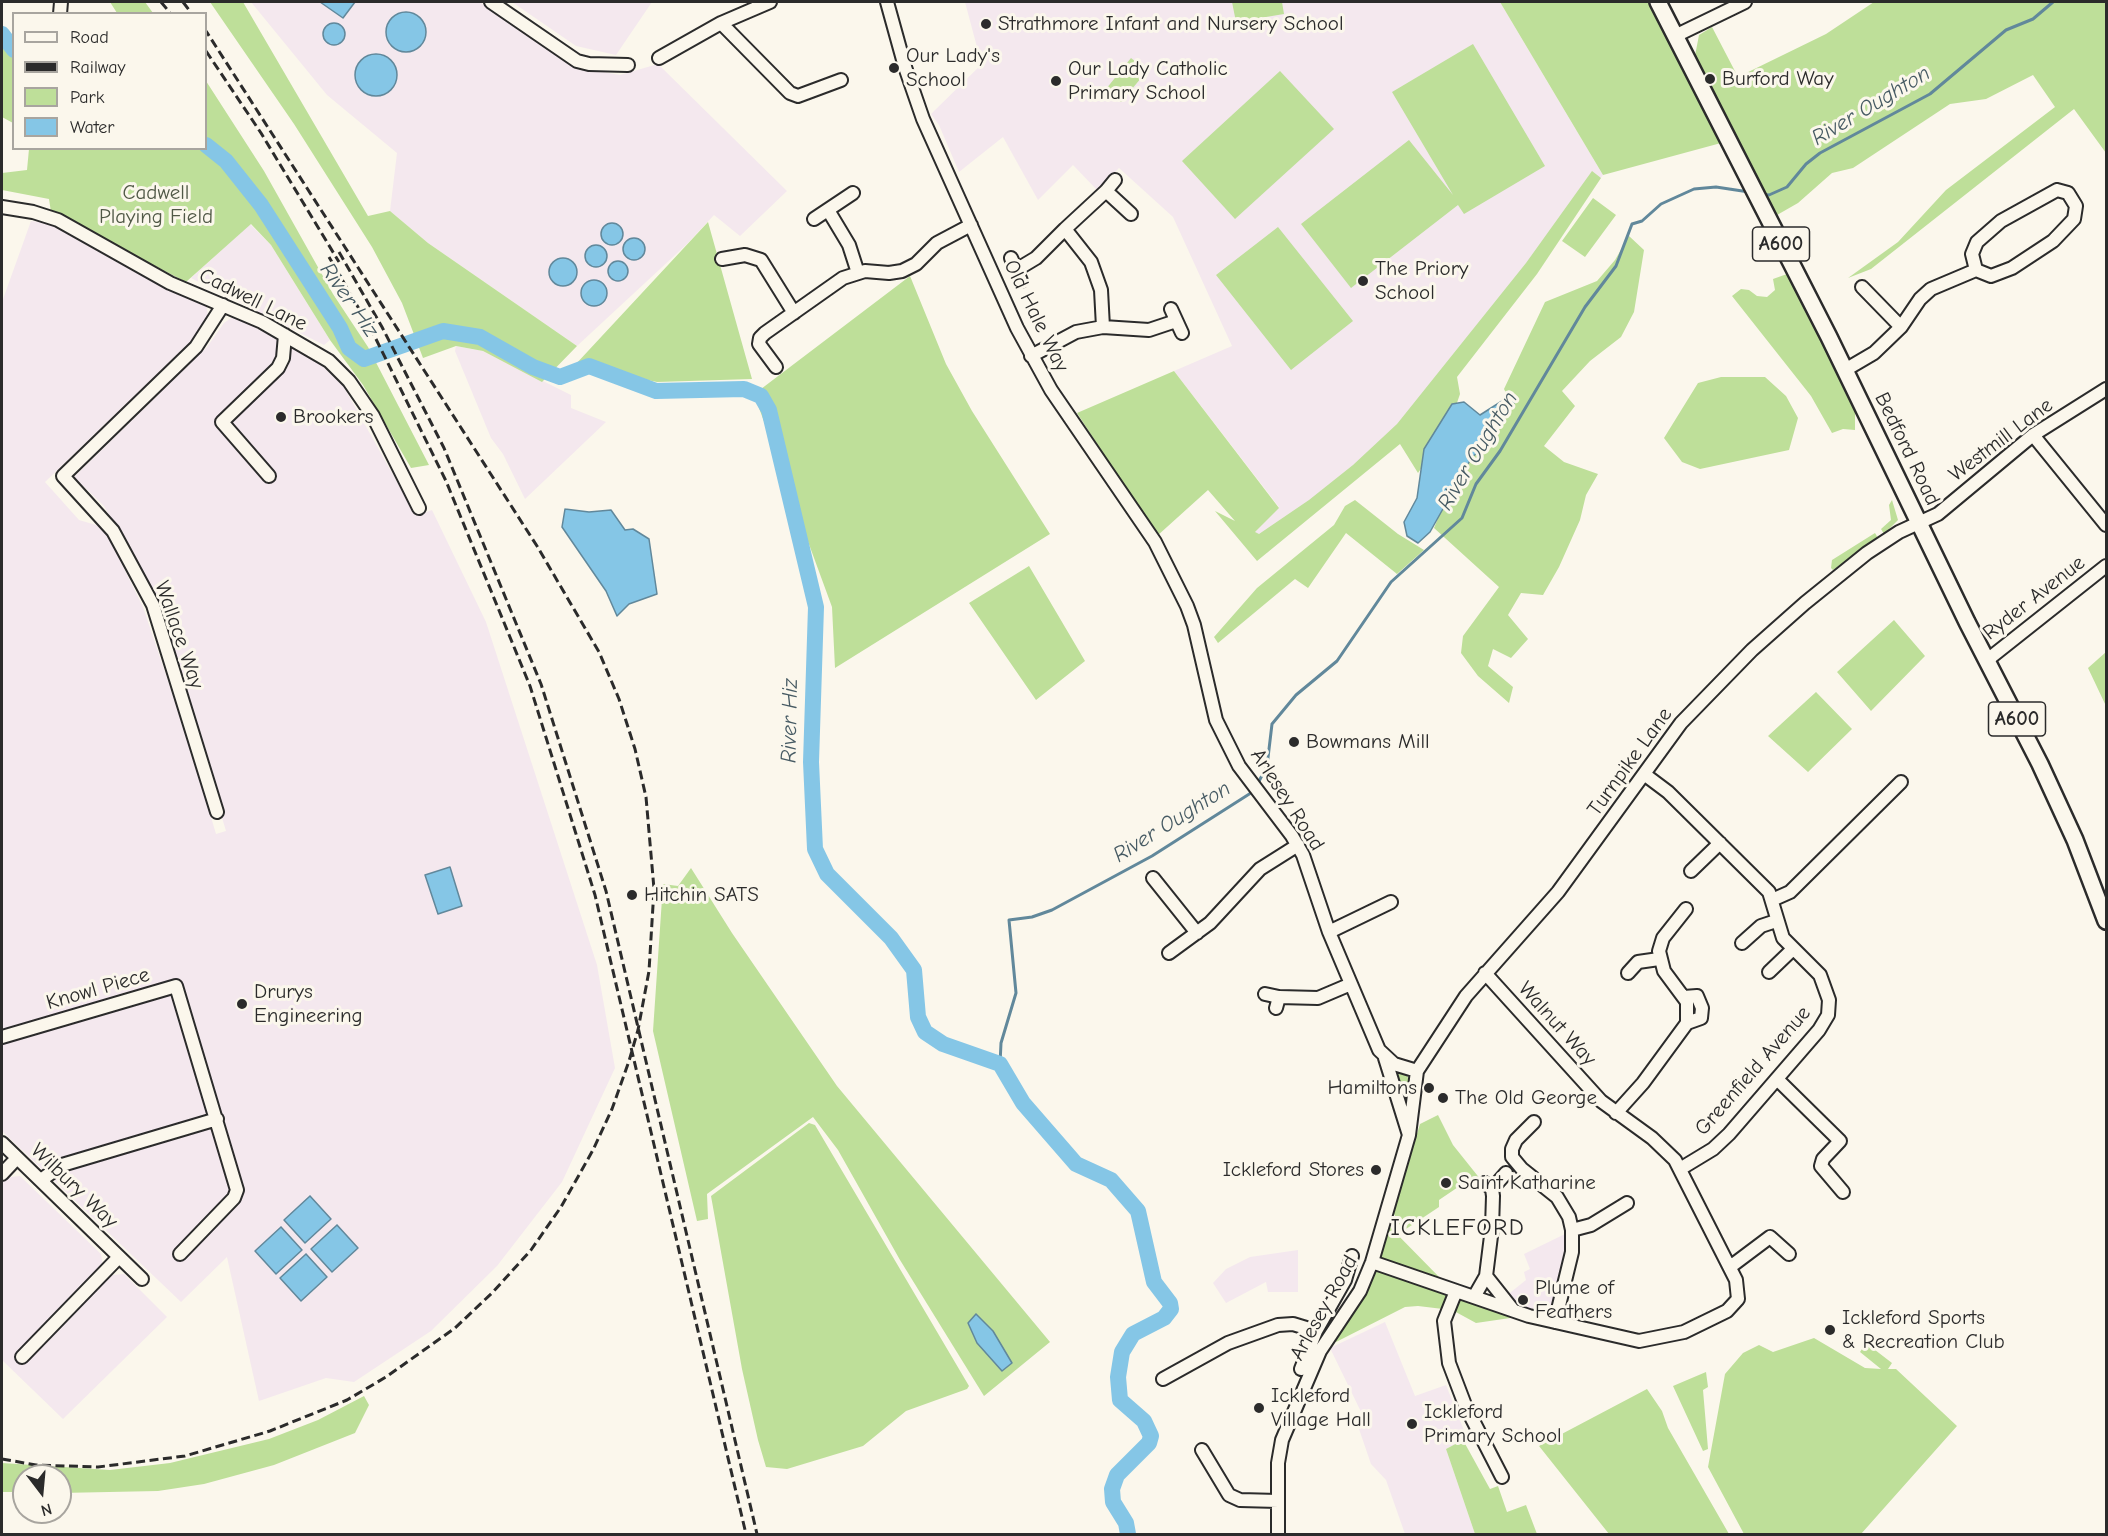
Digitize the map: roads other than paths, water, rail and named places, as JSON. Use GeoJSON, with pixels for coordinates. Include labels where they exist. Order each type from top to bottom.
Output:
{"type":"FeatureCollection","features":[{"type":"Feature","properties":{"kind":"main road","name":"Bedford Road"},"geometry":{"type":"LineString","coordinates":[[1658,2],[1845,370],[1986,661],[2061,808],[2106,921]]}},
{"type":"Feature","properties":{"kind":"street"},"geometry":{"type":"LineString","coordinates":[[492,2],[577,61],[589,64],[628,65]]}},
{"type":"Feature","properties":{"kind":"street"},"geometry":{"type":"LineString","coordinates":[[659,58],[721,23],[770,2]]}},
{"type":"Feature","properties":{"kind":"street","name":"Old Hale Way"},"geometry":{"type":"LineString","coordinates":[[886,2],[923,119],[1031,356],[1071,420],[1155,543],[1194,625]]}},
{"type":"Feature","properties":{"kind":"street"},"geometry":{"type":"LineString","coordinates":[[1675,36],[1745,2]]}},
{"type":"Feature","properties":{"kind":"street"},"geometry":{"type":"LineString","coordinates":[[721,23],[790,93],[798,96],[841,80]]}},
{"type":"Feature","properties":{"kind":"street"},"geometry":{"type":"LineString","coordinates":[[1011,258],[1019,276],[1106,191],[1114,180]]}},
{"type":"Feature","properties":{"kind":"street"},"geometry":{"type":"LineString","coordinates":[[1845,370],[1874,353],[1901,327],[1920,299],[1931,289],[1976,270],[1991,276],[2012,268],[2053,241],[2074,219],[2076,206],[2068,193],[2057,190],[2001,221],[1977,242],[1972,254],[1976,270]]}},
{"type":"Feature","properties":{"kind":"street"},"geometry":{"type":"LineString","coordinates":[[1106,191],[1131,214]]}},
{"type":"Feature","properties":{"kind":"street"},"geometry":{"type":"LineString","coordinates":[[814,219],[853,193]]}},
{"type":"Feature","properties":{"kind":"street","name":"Cadwell Lane"},"geometry":{"type":"LineString","coordinates":[[2,207],[33,212],[58,220],[170,283],[285,335],[329,361],[349,381],[373,416],[419,508]]}},
{"type":"Feature","properties":{"kind":"street"},"geometry":{"type":"LineString","coordinates":[[828,210],[849,245],[858,273]]}},
{"type":"Feature","properties":{"kind":"street"},"geometry":{"type":"LineString","coordinates":[[776,367],[759,344],[760,338],[794,313],[837,282],[858,273],[902,271],[916,264],[937,243],[971,225]]}},
{"type":"Feature","properties":{"kind":"street"},"geometry":{"type":"LineString","coordinates":[[1065,229],[1083,249],[1096,272],[1101,290],[1103,327]]}},
{"type":"Feature","properties":{"kind":"street"},"geometry":{"type":"LineString","coordinates":[[722,259],[745,255],[761,260],[794,313]]}},
{"type":"Feature","properties":{"kind":"street"},"geometry":{"type":"LineString","coordinates":[[1862,287],[1901,327]]}},
{"type":"Feature","properties":{"kind":"street","name":"Wallace Way"},"geometry":{"type":"LineString","coordinates":[[217,812],[153,606],[113,531],[63,476],[191,352],[216,321],[223,305]]}},
{"type":"Feature","properties":{"kind":"street"},"geometry":{"type":"LineString","coordinates":[[1031,356],[1076,333],[1103,327],[1149,330],[1174,315],[1182,333]]}},
{"type":"Feature","properties":{"kind":"street"},"geometry":{"type":"LineString","coordinates":[[269,476],[222,422],[278,368],[283,358],[285,335]]}},
{"type":"Feature","properties":{"kind":"street","name":"Westmill Lane"},"geometry":{"type":"LineString","coordinates":[[1919,521],[1938,513],[2033,435],[2106,389]]}},
{"type":"Feature","properties":{"kind":"street"},"geometry":{"type":"LineString","coordinates":[[2033,435],[2106,525]]}},
{"type":"Feature","properties":{"kind":"street","name":"Turnpike Lane"},"geometry":{"type":"LineString","coordinates":[[1417,1071],[1445,1024],[1485,973],[1558,892],[1681,723],[1752,650],[1854,562],[1919,521]]}},
{"type":"Feature","properties":{"kind":"street","name":"Ryder Avenue"},"geometry":{"type":"LineString","coordinates":[[1986,661],[2106,566]]}},
{"type":"Feature","properties":{"kind":"street","name":"Arlesey Road"},"geometry":{"type":"LineString","coordinates":[[1194,625],[1216,720],[1239,766],[1298,845],[1329,932],[1379,1050],[1385,1059],[1409,1135]]}},
{"type":"Feature","properties":{"kind":"street","name":"Greenfield Avenue"},"geometry":{"type":"LineString","coordinates":[[1644,774],[1668,792],[1767,890],[1783,938],[1820,975],[1828,991],[1829,1008],[1819,1030],[1721,1143],[1680,1169]]}},
{"type":"Feature","properties":{"kind":"street"},"geometry":{"type":"LineString","coordinates":[[1772,900],[1791,892],[1901,782]]}},
{"type":"Feature","properties":{"kind":"street"},"geometry":{"type":"LineString","coordinates":[[1691,871],[1720,843]]}},
{"type":"Feature","properties":{"kind":"street"},"geometry":{"type":"LineString","coordinates":[[1169,954],[1197,933],[1260,869],[1298,845]]}},
{"type":"Feature","properties":{"kind":"street"},"geometry":{"type":"LineString","coordinates":[[1154,878],[1197,933]]}},
{"type":"Feature","properties":{"kind":"street"},"geometry":{"type":"LineString","coordinates":[[1329,932],[1391,902]]}},
{"type":"Feature","properties":{"kind":"street"},"geometry":{"type":"LineString","coordinates":[[1617,1113],[1643,1083],[1687,1023],[1688,1008],[1684,997],[1664,971],[1659,959],[1663,938],[1686,909]]}},
{"type":"Feature","properties":{"kind":"street"},"geometry":{"type":"LineString","coordinates":[[1742,943],[1761,926],[1776,921]]}},
{"type":"Feature","properties":{"kind":"street"},"geometry":{"type":"LineString","coordinates":[[1769,972],[1793,949]]}},
{"type":"Feature","properties":{"kind":"street"},"geometry":{"type":"LineString","coordinates":[[1628,973],[1638,962],[1659,959]]}},
{"type":"Feature","properties":{"kind":"street","name":"Walnut Way"},"geometry":{"type":"LineString","coordinates":[[1485,973],[1584,1084],[1617,1113],[1663,1147],[1680,1169],[1730,1267],[1739,1290],[1738,1299],[1728,1311],[1671,1336],[1639,1341],[1555,1322]]}},
{"type":"Feature","properties":{"kind":"street"},"geometry":{"type":"LineString","coordinates":[[1265,994],[1278,1002],[1318,998],[1351,984]]}},
{"type":"Feature","properties":{"kind":"street","name":"Knowl Piece"},"geometry":{"type":"LineString","coordinates":[[2,1037],[176,986],[217,1119],[237,1194],[180,1254]]}},
{"type":"Feature","properties":{"kind":"street"},"geometry":{"type":"LineString","coordinates":[[1385,1059],[1417,1071]]}},
{"type":"Feature","properties":{"kind":"street","name":"Arlesey Road"},"geometry":{"type":"LineString","coordinates":[[1278,1534],[1279,1450],[1320,1350],[1360,1291],[1372,1262],[1409,1135],[1417,1071]]}},
{"type":"Feature","properties":{"kind":"street"},"geometry":{"type":"LineString","coordinates":[[1777,1079],[1840,1141],[1823,1159],[1821,1166],[1844,1192]]}},
{"type":"Feature","properties":{"kind":"street"},"geometry":{"type":"LineString","coordinates":[[40,1180],[62,1165],[217,1119]]}},
{"type":"Feature","properties":{"kind":"street"},"geometry":{"type":"LineString","coordinates":[[1372,1262],[1555,1322],[1572,1252],[1572,1230],[1566,1210],[1557,1197],[1522,1169],[1512,1157],[1512,1149],[1516,1140],[1534,1122]]}},
{"type":"Feature","properties":{"kind":"street","name":"Wilbury Way"},"geometry":{"type":"LineString","coordinates":[[2,1143],[142,1279]]}},
{"type":"Feature","properties":{"kind":"street"},"geometry":{"type":"LineString","coordinates":[[2,1174],[17,1158]]}},
{"type":"Feature","properties":{"kind":"street"},"geometry":{"type":"LineString","coordinates":[[1474,1297],[1486,1276],[1492,1228],[1489,1186],[1506,1173]]}},
{"type":"Feature","properties":{"kind":"street"},"geometry":{"type":"LineString","coordinates":[[1572,1230],[1591,1225],[1627,1203]]}},
{"type":"Feature","properties":{"kind":"street"},"geometry":{"type":"LineString","coordinates":[[1730,1267],[1770,1237],[1789,1254]]}},
{"type":"Feature","properties":{"kind":"street"},"geometry":{"type":"LineString","coordinates":[[1301,1369],[1316,1331],[1333,1304],[1352,1256]]}},
{"type":"Feature","properties":{"kind":"street","name":"Wilbury Way"},"geometry":{"type":"LineString","coordinates":[[21,1358],[119,1257]]}},
{"type":"Feature","properties":{"kind":"street"},"geometry":{"type":"LineString","coordinates":[[1486,1276],[1513,1310]]}},
{"type":"Feature","properties":{"kind":"street"},"geometry":{"type":"LineString","coordinates":[[1456,1291],[1444,1321],[1449,1363],[1462,1397],[1502,1477]]}},
{"type":"Feature","properties":{"kind":"street"},"geometry":{"type":"LineString","coordinates":[[1333,1304],[1345,1312]]}},
{"type":"Feature","properties":{"kind":"street"},"geometry":{"type":"LineString","coordinates":[[1163,1378],[1228,1343],[1278,1325],[1293,1324],[1316,1331]]}},
{"type":"Feature","properties":{"kind":"street"},"geometry":{"type":"LineString","coordinates":[[1202,1450],[1229,1495],[1240,1500],[1278,1501]]}},
{"type":"Feature","properties":{"kind":"water"},"geometry":{"type":"Polygon","coordinates":[[[320,2],[355,2],[343,18],[320,2]]]}},
{"type":"Feature","properties":{"kind":"water"},"geometry":{"type":"Polygon","coordinates":[[[406,12],[414,13],[420,18],[425,24],[425,40],[420,46],[414,51],[406,52],[398,51],[392,46],[387,40],[386,32],[387,24],[392,18],[398,13],[406,12]]]}},
{"type":"Feature","properties":{"kind":"water"},"geometry":{"type":"Polygon","coordinates":[[[330,23],[338,23],[345,30],[345,38],[338,45],[330,45],[323,38],[323,30],[330,23]]]}},
{"type":"Feature","properties":{"kind":"water"},"geometry":{"type":"Polygon","coordinates":[[[376,54],[391,60],[397,75],[391,90],[376,96],[361,90],[355,75],[361,60],[376,54]]]}},
{"type":"Feature","properties":{"kind":"water"},"geometry":{"type":"Polygon","coordinates":[[[612,223],[620,226],[623,234],[620,242],[612,245],[604,242],[601,234],[604,226],[612,223]]]}},
{"type":"Feature","properties":{"kind":"water"},"geometry":{"type":"Polygon","coordinates":[[[634,238],[644,245],[645,249],[638,259],[634,260],[624,253],[623,249],[630,239],[634,238]]]}},
{"type":"Feature","properties":{"kind":"water"},"geometry":{"type":"Polygon","coordinates":[[[596,245],[604,248],[607,256],[604,264],[596,267],[588,264],[585,256],[588,248],[596,245]]]}},
{"type":"Feature","properties":{"kind":"water"},"geometry":{"type":"Polygon","coordinates":[[[563,258],[573,262],[577,272],[573,282],[563,286],[553,282],[549,272],[553,262],[563,258]]]}},
{"type":"Feature","properties":{"kind":"water"},"geometry":{"type":"Polygon","coordinates":[[[614,261],[622,261],[628,267],[628,275],[622,281],[614,281],[608,275],[608,267],[614,261]]]}},
{"type":"Feature","properties":{"kind":"water"},"geometry":{"type":"Polygon","coordinates":[[[594,280],[604,283],[607,293],[604,303],[594,306],[584,303],[581,293],[584,283],[594,280]]]}},
{"type":"Feature","properties":{"kind":"water"},"geometry":{"type":"Polygon","coordinates":[[[1513,394],[1514,403],[1501,418],[1489,444],[1472,457],[1430,532],[1418,543],[1407,536],[1404,522],[1417,498],[1424,449],[1452,404],[1464,402],[1480,415],[1513,394]]]}},
{"type":"Feature","properties":{"kind":"water"},"geometry":{"type":"Polygon","coordinates":[[[565,509],[589,512],[611,510],[625,530],[633,529],[649,539],[657,594],[629,604],[617,616],[606,591],[562,527],[565,509]]]}},
{"type":"Feature","properties":{"kind":"water"},"geometry":{"type":"Polygon","coordinates":[[[450,867],[462,906],[438,914],[425,875],[450,867]]]}},
{"type":"Feature","properties":{"kind":"water"},"geometry":{"type":"Polygon","coordinates":[[[310,1196],[331,1219],[305,1243],[284,1220],[310,1196]]]}},
{"type":"Feature","properties":{"kind":"water"},"geometry":{"type":"Polygon","coordinates":[[[337,1225],[358,1248],[332,1272],[311,1249],[337,1225]]]}},
{"type":"Feature","properties":{"kind":"water"},"geometry":{"type":"Polygon","coordinates":[[[281,1227],[302,1250],[276,1274],[255,1251],[281,1227]]]}},
{"type":"Feature","properties":{"kind":"water"},"geometry":{"type":"Polygon","coordinates":[[[306,1254],[327,1277],[301,1301],[280,1278],[306,1254]]]}},
{"type":"Feature","properties":{"kind":"water"},"geometry":{"type":"Polygon","coordinates":[[[976,1314],[993,1331],[1012,1363],[1002,1371],[977,1343],[968,1323],[976,1314]]]}},
{"type":"Feature","properties":{"kind":"waterway","name":"River Oughton"},"geometry":{"type":"LineString","coordinates":[[1761,194],[1769,195],[1787,187],[1806,164],[1820,153],[1930,94],[2006,30],[2033,19],[2053,2]]}},
{"type":"Feature","properties":{"kind":"waterway","name":"River Hiz"},"geometry":{"type":"LineString","coordinates":[[2,34],[12,47]]}},
{"type":"Feature","properties":{"kind":"waterway","name":"River Hiz"},"geometry":{"type":"LineString","coordinates":[[207,146],[226,161],[261,205],[340,328],[349,348],[364,359],[443,331],[480,337],[533,367],[560,377],[589,366],[656,391],[744,389],[761,396],[769,410],[816,607],[811,762],[815,849],[827,874],[891,938],[914,970],[918,1017],[925,1032],[943,1044],[1000,1064],[1023,1103],[1076,1164],[1111,1180],[1138,1211],[1154,1282],[1170,1303],[1171,1309],[1164,1318],[1133,1334],[1122,1352],[1118,1377],[1120,1400],[1144,1421],[1151,1436],[1149,1443],[1117,1475],[1112,1489],[1113,1502],[1126,1523],[1128,1534]]}},
{"type":"Feature","properties":{"kind":"waterway","name":"River Oughton"},"geometry":{"type":"LineString","coordinates":[[1257,785],[1267,766],[1272,724],[1296,695],[1337,661],[1391,582],[1462,518],[1476,484],[1500,451],[1585,307],[1616,266],[1632,224],[1642,221],[1661,204],[1694,189],[1716,187],[1749,192]]}},
{"type":"Feature","properties":{"kind":"waterway","name":"River Oughton"},"geometry":{"type":"LineString","coordinates":[[1000,1064],[1001,1043],[1016,993],[1009,920],[1032,917],[1052,910],[1152,856],[1254,791]]}},
{"type":"Feature","properties":{"kind":"railway"},"geometry":{"type":"LineString","coordinates":[[161,2],[169,12]]}},
{"type":"Feature","properties":{"kind":"railway"},"geometry":{"type":"LineString","coordinates":[[183,2],[190,12]]}},
{"type":"Feature","properties":{"kind":"railway"},"geometry":{"type":"LineString","coordinates":[[2,1459],[36,1465],[98,1467],[185,1456],[270,1431],[347,1400],[386,1377],[455,1328],[493,1292],[531,1250],[561,1207],[593,1150],[612,1109],[629,1061],[638,1030],[649,971],[654,889],[646,797],[635,749],[619,699],[599,652],[537,546],[207,33]]}},
{"type":"Feature","properties":{"kind":"railway"},"geometry":{"type":"LineString","coordinates":[[207,52],[261,133],[339,262]]}},
{"type":"Feature","properties":{"kind":"railway"},"geometry":{"type":"LineString","coordinates":[[339,252],[382,327],[444,448],[541,684],[606,891],[757,1534]]}},
{"type":"Feature","properties":{"kind":"railway"},"geometry":{"type":"LineString","coordinates":[[329,257],[373,333],[446,481],[530,686],[595,895],[746,1534]]}},
{"type":"Feature","properties":{"kind":"place","name":"Strathmore Infant and Nursery School"},"geometry":{"type":"Point","coordinates":[986,24]}},
{"type":"Feature","properties":{"kind":"place","name":"Our Lady's School"},"geometry":{"type":"Point","coordinates":[894,68]}},
{"type":"Feature","properties":{"kind":"place","name":"Burford Way"},"geometry":{"type":"Point","coordinates":[1710,79]}},
{"type":"Feature","properties":{"kind":"place","name":"Our Lady Catholic Primary School"},"geometry":{"type":"Point","coordinates":[1056,81]}},
{"type":"Feature","properties":{"kind":"place","name":"The Priory School"},"geometry":{"type":"Point","coordinates":[1363,281]}},
{"type":"Feature","properties":{"kind":"place","name":"Brookers"},"geometry":{"type":"Point","coordinates":[281,417]}},
{"type":"Feature","properties":{"kind":"place","name":"Bowmans Mill"},"geometry":{"type":"Point","coordinates":[1294,742]}},
{"type":"Feature","properties":{"kind":"place","name":"Hitchin SATS"},"geometry":{"type":"Point","coordinates":[632,895]}},
{"type":"Feature","properties":{"kind":"place","name":"Drurys Engineering"},"geometry":{"type":"Point","coordinates":[242,1004]}},
{"type":"Feature","properties":{"kind":"place","name":"Hamiltons"},"geometry":{"type":"Point","coordinates":[1429,1088]}},
{"type":"Feature","properties":{"kind":"place","name":"The Old George"},"geometry":{"type":"Point","coordinates":[1443,1098]}},
{"type":"Feature","properties":{"kind":"place","name":"Ickleford Stores"},"geometry":{"type":"Point","coordinates":[1376,1170]}},
{"type":"Feature","properties":{"kind":"place","name":"Saint Katharine"},"geometry":{"type":"Point","coordinates":[1446,1183]}},
{"type":"Feature","properties":{"kind":"place","name":"Plume of Feathers"},"geometry":{"type":"Point","coordinates":[1523,1300]}},
{"type":"Feature","properties":{"kind":"place","name":"Ickleford Sports & Recreation Club"},"geometry":{"type":"Point","coordinates":[1830,1330]}},
{"type":"Feature","properties":{"kind":"place","name":"Ickleford Village Hall"},"geometry":{"type":"Point","coordinates":[1259,1408]}},
{"type":"Feature","properties":{"kind":"place","name":"Ickleford Primary School"},"geometry":{"type":"Point","coordinates":[1412,1424]}},
{"type":"Feature","properties":{"kind":"district","name":"ICKLEFORD"},"geometry":{"type":"Point","coordinates":[1458,1228]}},
{"type":"Feature","properties":{"kind":"park label","name":"Cadwell Playing Field"},"geometry":{"type":"Point","coordinates":[156,205]}}]}
